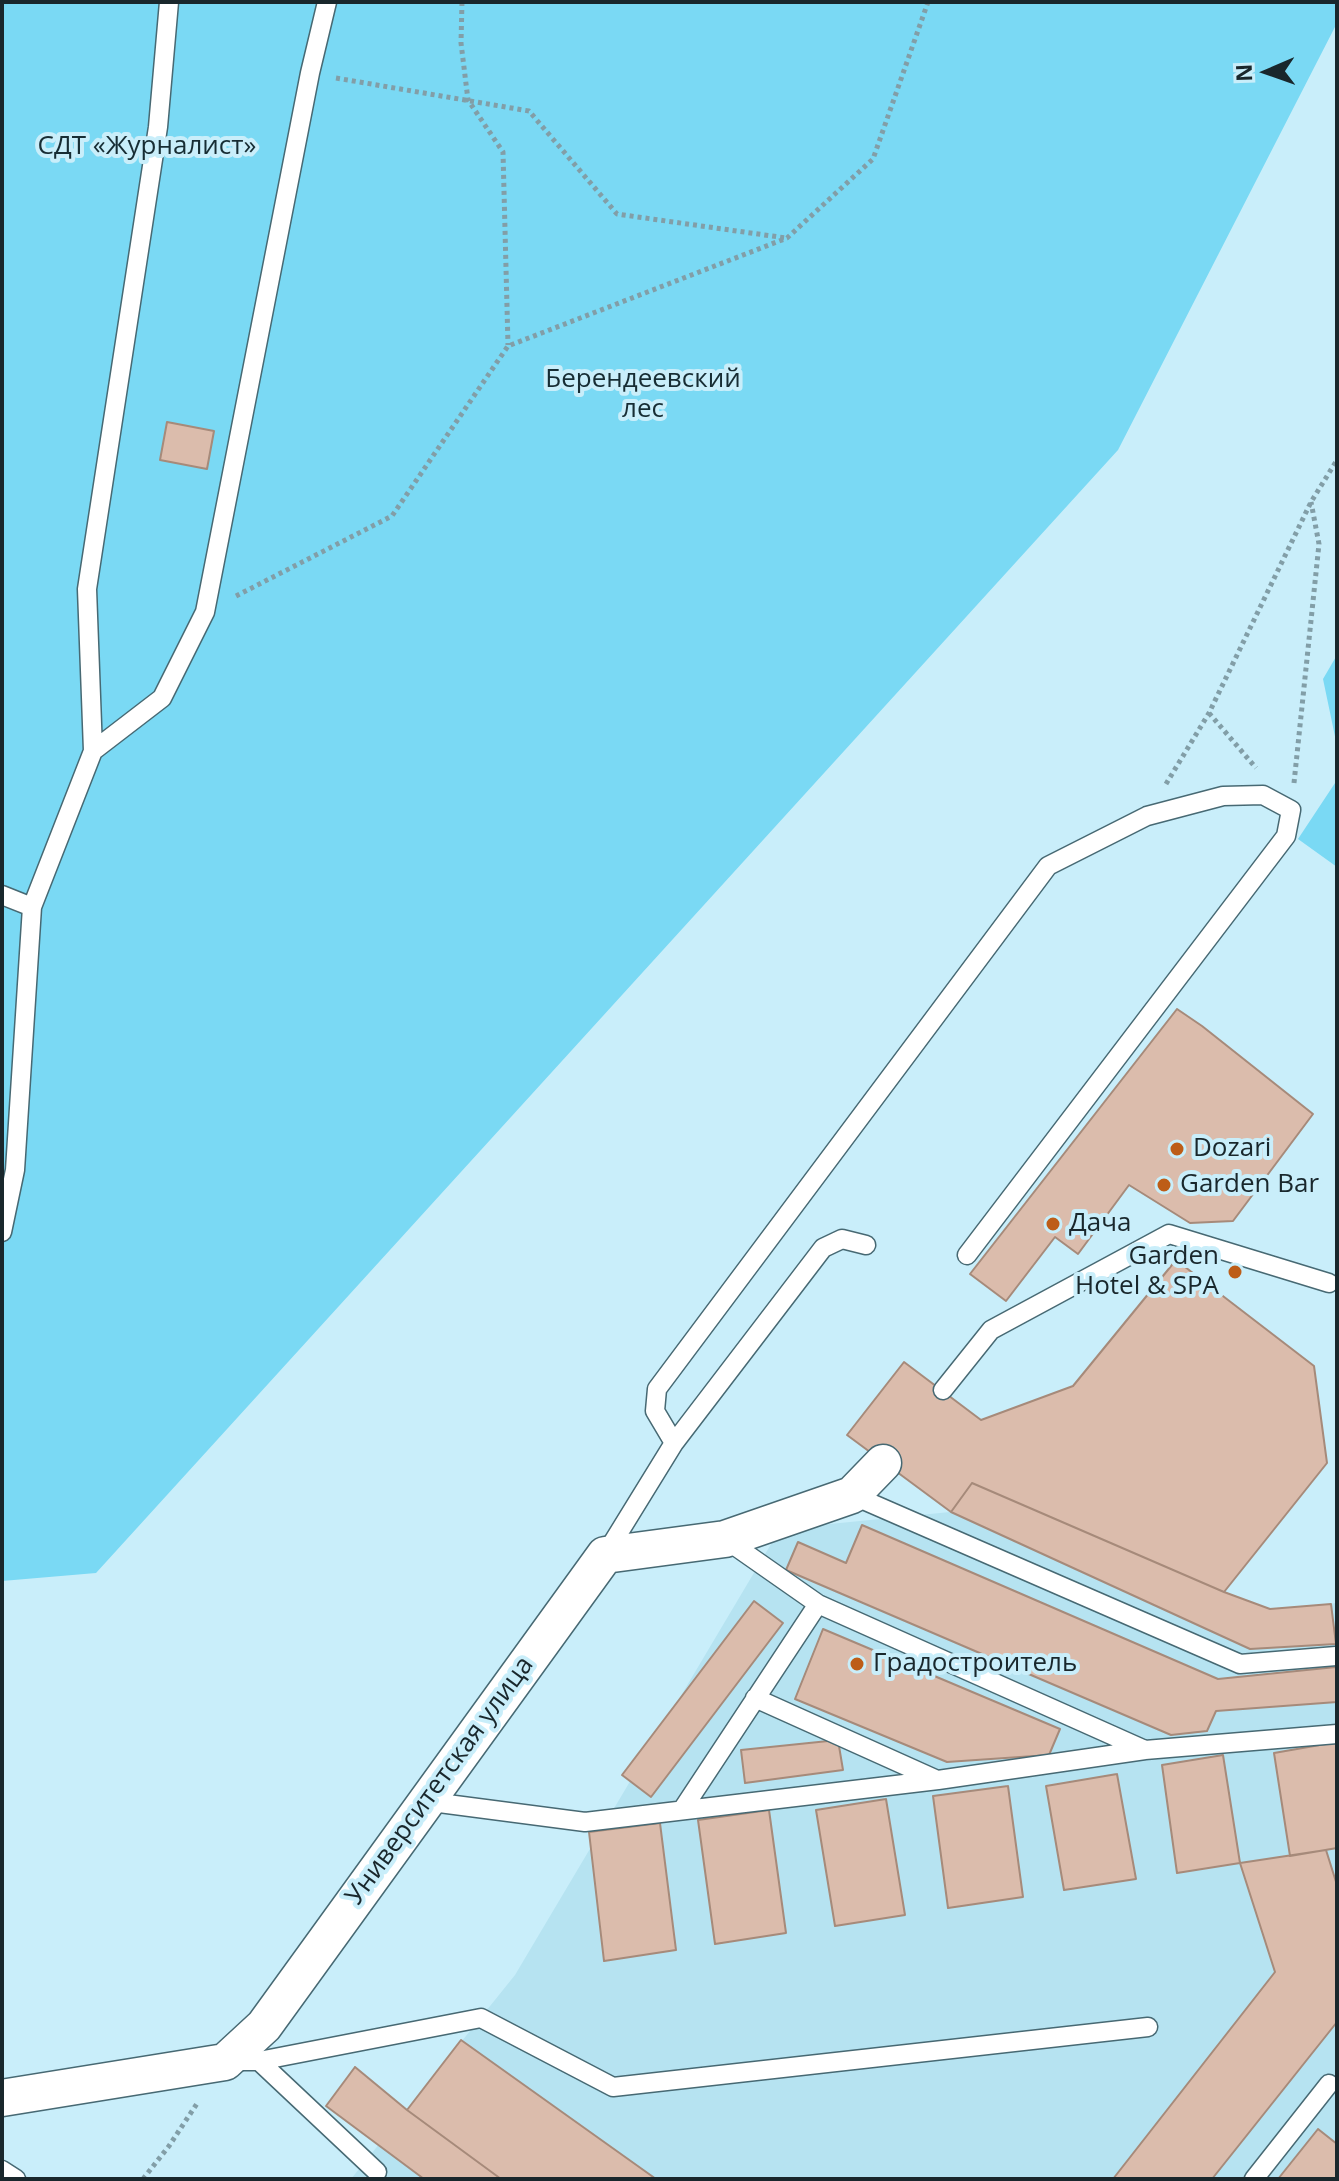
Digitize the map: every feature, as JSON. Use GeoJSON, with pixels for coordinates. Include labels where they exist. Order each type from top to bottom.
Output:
{"type":"FeatureCollection","features":[{"type":"Feature","properties":{"kind":"street"},"geometry":{"type":"LineString","coordinates":[[605,1555],[725,1539],[852,1495],[883,1463]]}},
{"type":"Feature","properties":{"kind":"street","name":"Университетская улица"},"geometry":{"type":"LineString","coordinates":[[242,2061],[424,1801],[605,1555]]}},
{"type":"Feature","properties":{"kind":"street"},"geometry":{"type":"LineString","coordinates":[[2,2098],[242,2061]]}},
{"type":"Feature","properties":{"kind":"lane"},"geometry":{"type":"LineString","coordinates":[[2,1232],[15,1170],[32,907],[93,751],[87,589],[158,127],[169,2]]}},
{"type":"Feature","properties":{"kind":"lane"},"geometry":{"type":"LineString","coordinates":[[93,751],[162,698],[205,612],[310,73],[327,2]]}},
{"type":"Feature","properties":{"kind":"lane"},"geometry":{"type":"LineString","coordinates":[[674,1443],[655,1411],[657,1389],[1048,866],[1147,816],[1223,796],[1263,795],[1291,810],[1286,836],[967,1255]]}},
{"type":"Feature","properties":{"kind":"lane"},"geometry":{"type":"LineString","coordinates":[[2,895],[32,907]]}},
{"type":"Feature","properties":{"kind":"lane"},"geometry":{"type":"LineString","coordinates":[[943,1390],[991,1330],[1169,1234],[1329,1283]]}},
{"type":"Feature","properties":{"kind":"lane"},"geometry":{"type":"LineString","coordinates":[[605,1555],[674,1443],[823,1248],[842,1239],[866,1245]]}},
{"type":"Feature","properties":{"kind":"lane"},"geometry":{"type":"LineString","coordinates":[[852,1495],[1240,1664],[1336,1656]]}},
{"type":"Feature","properties":{"kind":"lane"},"geometry":{"type":"LineString","coordinates":[[725,1539],[818,1604],[1145,1750]]}},
{"type":"Feature","properties":{"kind":"lane"},"geometry":{"type":"LineString","coordinates":[[682,1810],[818,1604]]}},
{"type":"Feature","properties":{"kind":"lane"},"geometry":{"type":"LineString","coordinates":[[755,1698],[938,1780]]}},
{"type":"Feature","properties":{"kind":"lane"},"geometry":{"type":"LineString","coordinates":[[424,1801],[585,1822],[938,1780],[1145,1750],[1337,1734]]}},
{"type":"Feature","properties":{"kind":"lane"},"geometry":{"type":"LineString","coordinates":[[242,2061],[481,2018],[613,2087],[1148,2027]]}},
{"type":"Feature","properties":{"kind":"lane"},"geometry":{"type":"LineString","coordinates":[[242,2061],[378,2177]]}},
{"type":"Feature","properties":{"kind":"lane"},"geometry":{"type":"LineString","coordinates":[[1254,2179],[1329,2084]]}},
{"type":"Feature","properties":{"kind":"lane"},"geometry":{"type":"LineString","coordinates":[[2,2170],[16,2179]]}},
{"type":"Feature","properties":{"kind":"path"},"geometry":{"type":"LineString","coordinates":[[462,2],[461,43],[468,100],[503,152],[508,346]]}},
{"type":"Feature","properties":{"kind":"path"},"geometry":{"type":"LineString","coordinates":[[205,612],[392,516],[508,346],[787,238],[873,159],[928,2]]}},
{"type":"Feature","properties":{"kind":"path"},"geometry":{"type":"LineString","coordinates":[[310,73],[529,111],[617,214],[787,238]]}},
{"type":"Feature","properties":{"kind":"path"},"geometry":{"type":"LineString","coordinates":[[1147,816],[1209,713],[1311,502],[1337,460]]}},
{"type":"Feature","properties":{"kind":"path"},"geometry":{"type":"LineString","coordinates":[[1291,810],[1319,544],[1311,502]]}},
{"type":"Feature","properties":{"kind":"path"},"geometry":{"type":"LineString","coordinates":[[1209,713],[1291,810]]}},
{"type":"Feature","properties":{"kind":"path"},"geometry":{"type":"LineString","coordinates":[[143,2179],[242,2061]]}},
{"type":"Feature","properties":{"kind":"shaded area"},"geometry":{"type":"Polygon","coordinates":[[[972,1483],[1270,1609],[1337,1603],[1337,2179],[351,2179],[515,1975],[780,1529],[950,1512],[972,1483]]]}},
{"type":"Feature","properties":{"kind":"green space","name":"Берендеевский лес"},"geometry":{"type":"Polygon","coordinates":[[[2,2],[1337,2],[1337,23],[1118,450],[96,1573],[2,1581],[2,2]]]}},
{"type":"Feature","properties":{"kind":"green space"},"geometry":{"type":"Polygon","coordinates":[[[1337,655],[1337,746],[1323,679],[1337,655]]]}},
{"type":"Feature","properties":{"kind":"green space"},"geometry":{"type":"Polygon","coordinates":[[[1337,780],[1337,867],[1298,839],[1337,780]]]}},
{"type":"Feature","properties":{"kind":"building"},"geometry":{"type":"Polygon","coordinates":[[[167,422],[214,431],[207,469],[160,460],[167,422]]]}},
{"type":"Feature","properties":{"kind":"building","name":"Dozari"},"geometry":{"type":"Polygon","coordinates":[[[1177,1009],[1313,1114],[1233,1221],[1190,1223],[1129,1185],[1078,1254],[1055,1237],[1006,1301],[970,1274],[1177,1009]]]}},
{"type":"Feature","properties":{"kind":"building"},"geometry":{"type":"Polygon","coordinates":[[[1176,1260],[1314,1366],[1327,1463],[1224,1592],[972,1483],[951,1512],[847,1435],[904,1362],[981,1420],[1073,1386],[1176,1260]]]}},
{"type":"Feature","properties":{"kind":"building"},"geometry":{"type":"Polygon","coordinates":[[[972,1483],[1270,1609],[1331,1604],[1336,1644],[1250,1649],[951,1512],[972,1483]]]}},
{"type":"Feature","properties":{"kind":"building"},"geometry":{"type":"Polygon","coordinates":[[[862,1525],[1218,1679],[1336,1667],[1337,1702],[1216,1711],[1207,1731],[1171,1735],[786,1570],[798,1542],[846,1563],[862,1525]]]}},
{"type":"Feature","properties":{"kind":"building"},"geometry":{"type":"Polygon","coordinates":[[[754,1601],[783,1623],[651,1797],[622,1775],[754,1601]]]}},
{"type":"Feature","properties":{"kind":"building","name":"Градостроитель"},"geometry":{"type":"Polygon","coordinates":[[[823,1629],[1060,1729],[1049,1755],[947,1762],[795,1699],[823,1629]]]}},
{"type":"Feature","properties":{"kind":"building"},"geometry":{"type":"Polygon","coordinates":[[[838,1740],[843,1770],[745,1783],[741,1750],[838,1740]]]}},
{"type":"Feature","properties":{"kind":"building"},"geometry":{"type":"Polygon","coordinates":[[[1337,1742],[1337,1848],[1290,1856],[1274,1753],[1337,1742]]]}},
{"type":"Feature","properties":{"kind":"building"},"geometry":{"type":"Polygon","coordinates":[[[1223,1755],[1240,1863],[1177,1873],[1162,1765],[1223,1755]]]}},
{"type":"Feature","properties":{"kind":"building"},"geometry":{"type":"Polygon","coordinates":[[[1117,1774],[1136,1879],[1064,1890],[1046,1786],[1117,1774]]]}},
{"type":"Feature","properties":{"kind":"building"},"geometry":{"type":"Polygon","coordinates":[[[1008,1786],[1023,1897],[948,1908],[933,1796],[1008,1786]]]}},
{"type":"Feature","properties":{"kind":"building"},"geometry":{"type":"Polygon","coordinates":[[[886,1799],[905,1915],[835,1926],[816,1810],[886,1799]]]}},
{"type":"Feature","properties":{"kind":"building"},"geometry":{"type":"Polygon","coordinates":[[[769,1810],[786,1933],[715,1944],[698,1820],[769,1810]]]}},
{"type":"Feature","properties":{"kind":"building"},"geometry":{"type":"Polygon","coordinates":[[[660,1823],[676,1950],[604,1961],[589,1832],[660,1823]]]}},
{"type":"Feature","properties":{"kind":"building"},"geometry":{"type":"Polygon","coordinates":[[[1326,1850],[1337,1885],[1337,2022],[1212,2179],[1113,2179],[1275,1972],[1240,1863],[1326,1850]]]}},
{"type":"Feature","properties":{"kind":"building"},"geometry":{"type":"Polygon","coordinates":[[[461,2040],[656,2179],[501,2179],[407,2110],[461,2040]]]}},
{"type":"Feature","properties":{"kind":"building"},"geometry":{"type":"Polygon","coordinates":[[[355,2067],[407,2110],[501,2179],[424,2179],[326,2106],[355,2067]]]}},
{"type":"Feature","properties":{"kind":"building"},"geometry":{"type":"Polygon","coordinates":[[[1318,2129],[1337,2144],[1337,2179],[1278,2179],[1318,2129]]]}},
{"type":"Feature","properties":{"kind":"place","name":"Dozari"},"geometry":{"type":"Point","coordinates":[1177,1149]}},
{"type":"Feature","properties":{"kind":"place","name":"Garden Bar"},"geometry":{"type":"Point","coordinates":[1164,1185]}},
{"type":"Feature","properties":{"kind":"place","name":"Дача"},"geometry":{"type":"Point","coordinates":[1053,1224]}},
{"type":"Feature","properties":{"kind":"place","name":"Garden Hotel & SPA"},"geometry":{"type":"Point","coordinates":[1235,1272]}},
{"type":"Feature","properties":{"kind":"place","name":"Градостроитель"},"geometry":{"type":"Point","coordinates":[857,1664]}},
{"type":"Feature","properties":{"kind":"park label","name":"СДТ «Журналист»"},"geometry":{"type":"Point","coordinates":[147,147]}}]}
